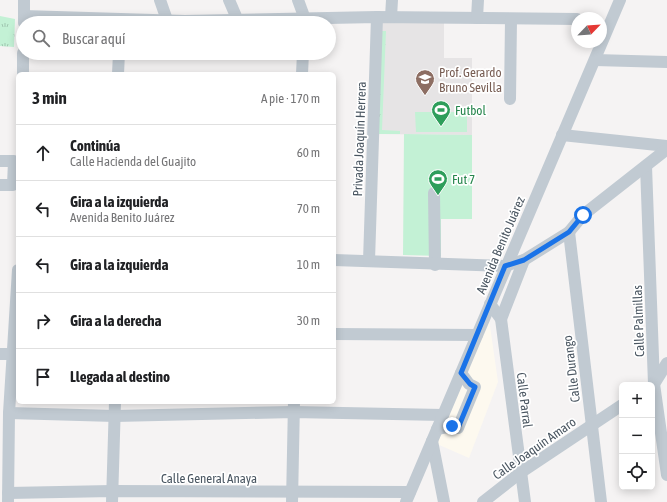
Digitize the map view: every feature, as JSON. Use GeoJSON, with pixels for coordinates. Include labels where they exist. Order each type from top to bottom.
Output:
{"type":"FeatureCollection","features":[{"type":"Feature","properties":{"kind":"street"},"geometry":{"type":"LineString","coordinates":[[24,0],[24,16]]}},
{"type":"Feature","properties":{"kind":"street"},"geometry":{"type":"LineString","coordinates":[[160,0],[166,16]]}},
{"type":"Feature","properties":{"kind":"street"},"geometry":{"type":"LineString","coordinates":[[230,0],[236,16]]}},
{"type":"Feature","properties":{"kind":"street"},"geometry":{"type":"LineString","coordinates":[[298,0],[303,16]]}},
{"type":"Feature","properties":{"kind":"street"},"geometry":{"type":"LineString","coordinates":[[391,17],[392,0]]}},
{"type":"Feature","properties":{"kind":"street"},"geometry":{"type":"LineString","coordinates":[[477,18],[478,0]]}},
{"type":"Feature","properties":{"kind":"street","name":"Avenida Benito Juárez"},"geometry":{"type":"LineString","coordinates":[[607,19],[620,0]]}},
{"type":"Feature","properties":{"kind":"street"},"geometry":{"type":"LineString","coordinates":[[336,19],[377,16],[571,19]]}},
{"type":"Feature","properties":{"kind":"street","name":"Privada Joaquín Herrera"},"geometry":{"type":"LineString","coordinates":[[370,261],[377,16]]}},
{"type":"Feature","properties":{"kind":"street"},"geometry":{"type":"LineString","coordinates":[[510,99],[511,19]]}},
{"type":"Feature","properties":{"kind":"street","name":"Avenida Benito Juárez"},"geometry":{"type":"LineString","coordinates":[[408,497],[505,266],[595,60],[598,48]]}},
{"type":"Feature","properties":{"kind":"street"},"geometry":{"type":"LineString","coordinates":[[23,60],[23,72]]}},
{"type":"Feature","properties":{"kind":"street"},"geometry":{"type":"LineString","coordinates":[[118,72],[119,60]]}},
{"type":"Feature","properties":{"kind":"street"},"geometry":{"type":"LineString","coordinates":[[302,72],[303,60]]}},
{"type":"Feature","properties":{"kind":"street"},"geometry":{"type":"LineString","coordinates":[[595,60],[667,62]]}},
{"type":"Feature","properties":{"kind":"street"},"geometry":{"type":"LineString","coordinates":[[562,135],[667,146]]}},
{"type":"Feature","properties":{"kind":"street"},"geometry":{"type":"LineString","coordinates":[[336,260],[435,265],[505,266],[524,260],[569,232],[583,215],[667,149]]}},
{"type":"Feature","properties":{"kind":"street"},"geometry":{"type":"LineString","coordinates":[[0,161],[14,161],[14,185],[0,185]]}},
{"type":"Feature","properties":{"kind":"street","name":"Calle Palmillas"},"geometry":{"type":"LineString","coordinates":[[646,166],[653,382]]}},
{"type":"Feature","properties":{"kind":"street"},"geometry":{"type":"LineString","coordinates":[[434,193],[435,265]]}},
{"type":"Feature","properties":{"kind":"street","name":"Calle Durango"},"geometry":{"type":"LineString","coordinates":[[569,232],[601,502]]}},
{"type":"Feature","properties":{"kind":"street"},"geometry":{"type":"LineString","coordinates":[[501,320],[524,260]]}},
{"type":"Feature","properties":{"kind":"street","name":"Calle Parral"},"geometry":{"type":"LineString","coordinates":[[490,304],[501,320],[525,502]]}},
{"type":"Feature","properties":{"kind":"street"},"geometry":{"type":"LineString","coordinates":[[336,334],[477,335]]}},
{"type":"Feature","properties":{"kind":"street"},"geometry":{"type":"LineString","coordinates":[[0,354],[16,355],[4,440],[8,498]]}},
{"type":"Feature","properties":{"kind":"street"},"geometry":{"type":"LineString","coordinates":[[655,382],[667,363]]}},
{"type":"Feature","properties":{"kind":"street"},"geometry":{"type":"LineString","coordinates":[[437,429],[452,426],[458,428],[475,387],[470,384],[461,373]]}},
{"type":"Feature","properties":{"kind":"street","name":"Calle Palmillas"},"geometry":{"type":"LineString","coordinates":[[655,398],[667,475]]}},
{"type":"Feature","properties":{"kind":"street"},"geometry":{"type":"LineString","coordinates":[[112,497],[115,404]]}},
{"type":"Feature","properties":{"kind":"street"},"geometry":{"type":"LineString","coordinates":[[9,413],[114,416],[294,407],[443,415]]}},
{"type":"Feature","properties":{"kind":"street"},"geometry":{"type":"LineString","coordinates":[[292,497],[294,407]]}},
{"type":"Feature","properties":{"kind":"street","name":"Calle Joaquín Amaro"},"geometry":{"type":"LineString","coordinates":[[483,502],[520,473],[619,407]]}},
{"type":"Feature","properties":{"kind":"street"},"geometry":{"type":"LineString","coordinates":[[432,441],[444,502]]}},
{"type":"Feature","properties":{"kind":"street","name":"Calle General Anaya"},"geometry":{"type":"LineString","coordinates":[[8,498],[408,497]]}},
{"type":"Feature","properties":{"kind":"shaded area","name":"Prof. Gerardo Bruno Sevilla"},"geometry":{"type":"Polygon","coordinates":[[[379,21],[444,22],[444,58],[472,58],[472,135],[376,134],[379,21]]]}},
{"type":"Feature","properties":{"kind":"shaded area"},"geometry":{"type":"Polygon","coordinates":[[[489,319],[498,382],[469,458],[437,444],[489,319]]]}},
{"type":"Feature","properties":{"kind":"green space"},"geometry":{"type":"Polygon","coordinates":[[[0,16],[15,19],[14,47],[0,46],[0,16]]]}},
{"type":"Feature","properties":{"kind":"green space"},"geometry":{"type":"Polygon","coordinates":[[[379,31],[386,31],[382,130],[400,131],[400,134],[376,134],[379,31]]]}},
{"type":"Feature","properties":{"kind":"green space","name":"Futbol"},"geometry":{"type":"Polygon","coordinates":[[[415,112],[467,112],[467,132],[416,132],[415,112]]]}},
{"type":"Feature","properties":{"kind":"green space","name":"Fut 7"},"geometry":{"type":"Polygon","coordinates":[[[404,134],[472,135],[472,219],[441,219],[441,256],[403,255],[404,134]]]}},
{"type":"Feature","properties":{"kind":"place","name":"Prof. Gerardo Bruno Sevilla"},"geometry":{"type":"Point","coordinates":[425,96]}},
{"type":"Feature","properties":{"kind":"place","name":"Futbol"},"geometry":{"type":"Point","coordinates":[441,127]}},
{"type":"Feature","properties":{"kind":"place","name":"Fut 7"},"geometry":{"type":"Point","coordinates":[438,196]}},
{"type":"Feature","properties":{"kind":"route"},"geometry":{"type":"LineString","coordinates":[[452,426],[458,428],[475,387],[465,379],[461,373],[505,266],[524,260],[569,232],[583,215]]}}]}
